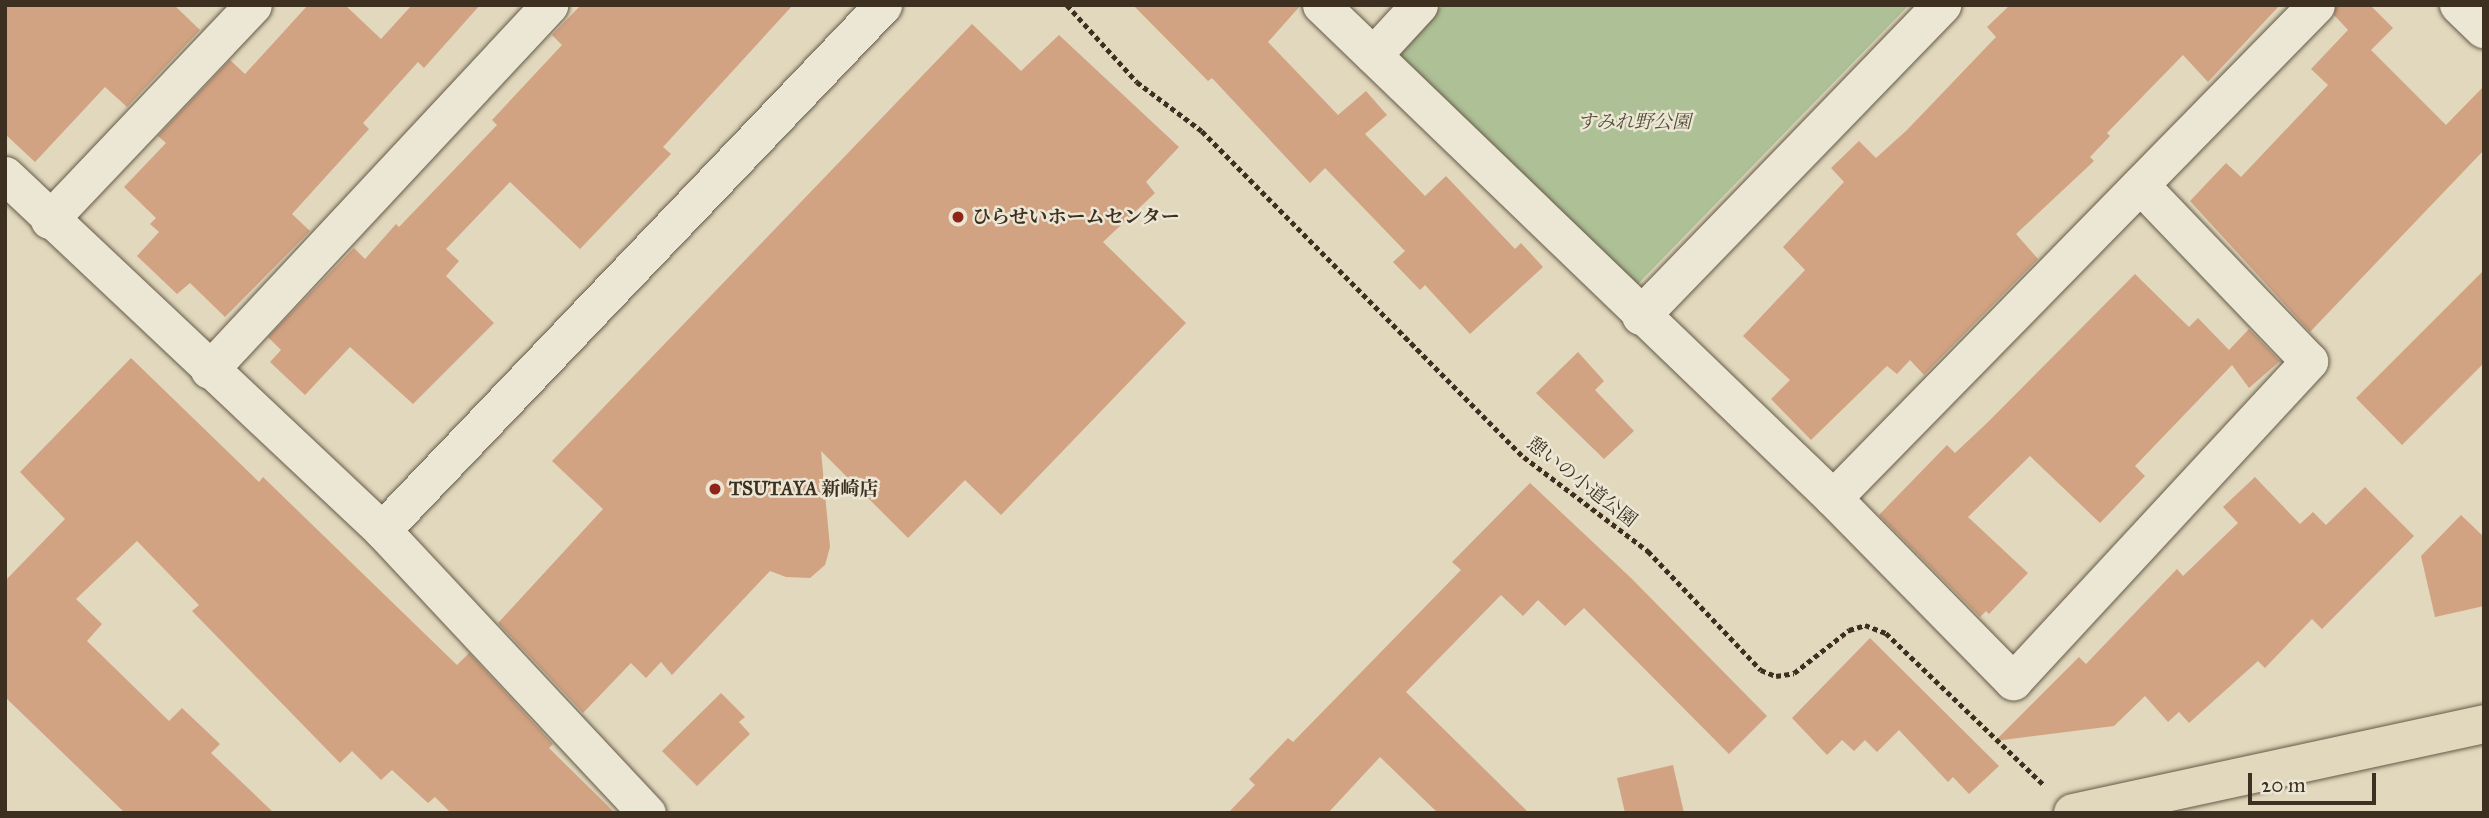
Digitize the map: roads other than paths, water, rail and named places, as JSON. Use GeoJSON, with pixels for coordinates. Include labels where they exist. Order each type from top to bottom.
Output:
{"type":"FeatureCollection","features":[{"type":"Feature","properties":{"kind":"main road"},"geometry":{"type":"LineString","coordinates":[[2073,813],[2484,724]]}},
{"type":"Feature","properties":{"kind":"street"},"geometry":{"type":"LineString","coordinates":[[50,220],[253,5]]}},
{"type":"Feature","properties":{"kind":"street"},"geometry":{"type":"LineString","coordinates":[[209,370],[550,5]]}},
{"type":"Feature","properties":{"kind":"street"},"geometry":{"type":"LineString","coordinates":[[382,530],[883,5]]}},
{"type":"Feature","properties":{"kind":"street"},"geometry":{"type":"LineString","coordinates":[[1321,5],[1833,498],[2013,681],[2309,361],[2140,185]]}},
{"type":"Feature","properties":{"kind":"street"},"geometry":{"type":"LineString","coordinates":[[1373,55],[1419,5]]}},
{"type":"Feature","properties":{"kind":"street"},"geometry":{"type":"LineString","coordinates":[[1641,316],[1942,5]]}},
{"type":"Feature","properties":{"kind":"street"},"geometry":{"type":"LineString","coordinates":[[1833,498],[2316,5]]}},
{"type":"Feature","properties":{"kind":"street"},"geometry":{"type":"LineString","coordinates":[[2459,5],[2484,29]]}},
{"type":"Feature","properties":{"kind":"street"},"geometry":{"type":"LineString","coordinates":[[5,175],[209,370],[382,530],[647,813]]}},
{"type":"Feature","properties":{"kind":"place","name":"ひらせいホームセンター"},"geometry":{"type":"Point","coordinates":[958,217]}},
{"type":"Feature","properties":{"kind":"place","name":"TSUTAYA 新崎店"},"geometry":{"type":"Point","coordinates":[715,489]}},
{"type":"Feature","properties":{"kind":"park label","name":"すみれ野公園"},"geometry":{"type":"Point","coordinates":[1634,122]}}]}
